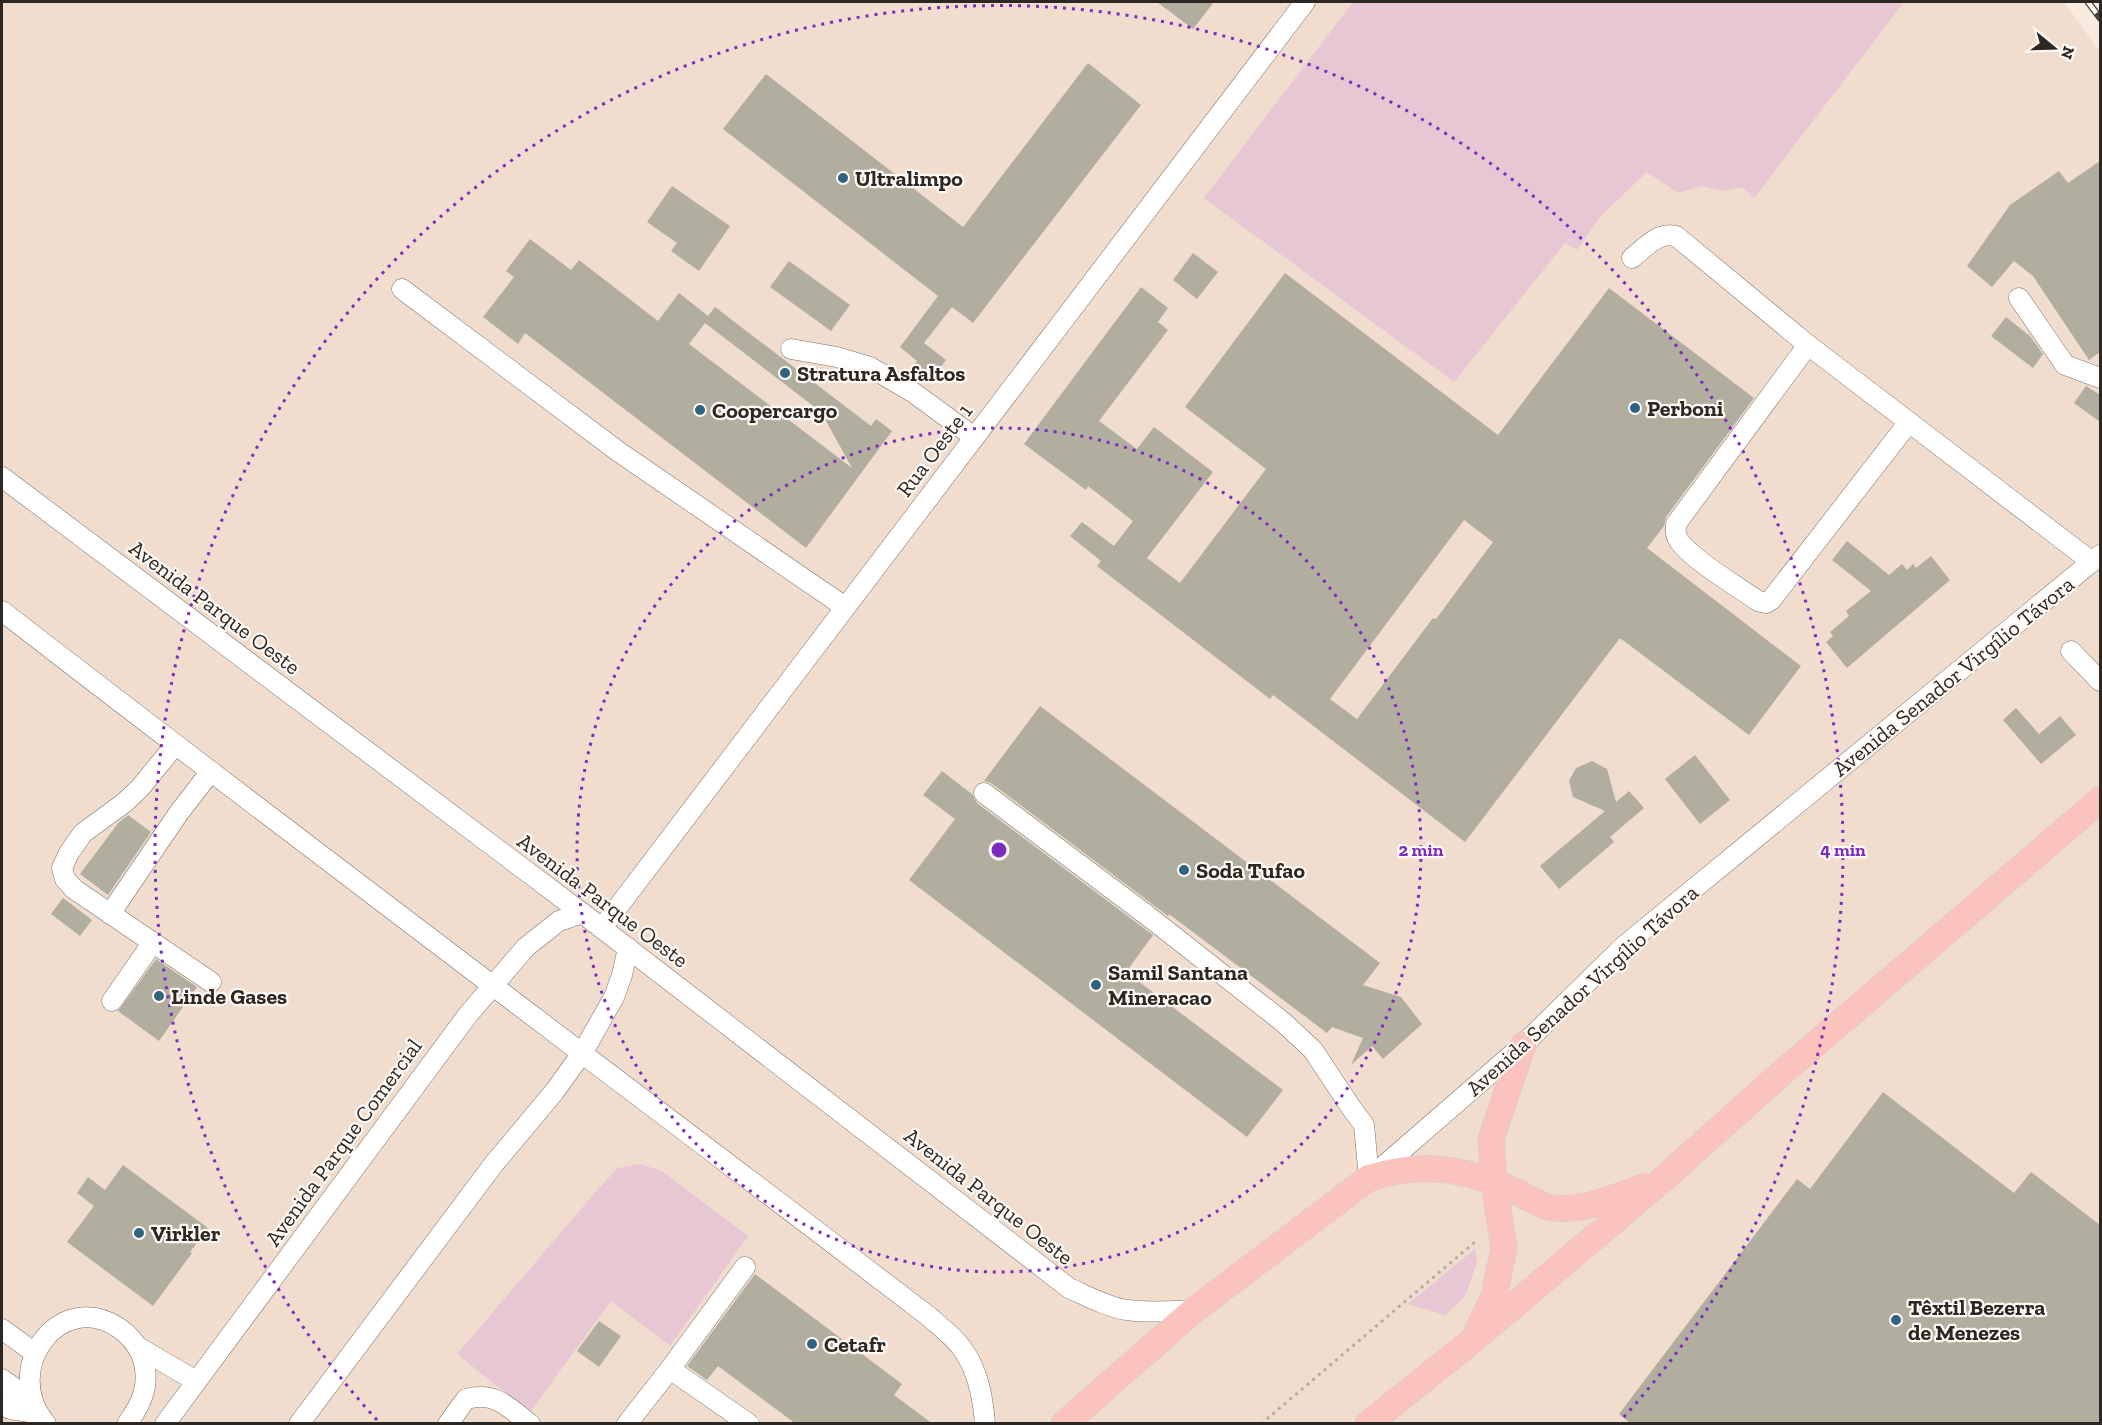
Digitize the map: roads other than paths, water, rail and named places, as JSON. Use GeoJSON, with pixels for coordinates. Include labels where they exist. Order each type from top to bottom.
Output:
{"type":"FeatureCollection","features":[{"type":"Feature","properties":{"kind":"main road"},"geometry":{"type":"LineString","coordinates":[[1368,1424],[1473,1340],[1661,1181],[1784,1071],[2100,800]]}},
{"type":"Feature","properties":{"kind":"main road"},"geometry":{"type":"LineString","coordinates":[[1473,1340],[1494,1296],[1504,1248],[1494,1183],[1491,1138],[1523,1045]]}},
{"type":"Feature","properties":{"kind":"main road"},"geometry":{"type":"LineString","coordinates":[[1369,1178],[1391,1172],[1432,1168],[1465,1174],[1494,1183],[1552,1208],[1594,1205],[1661,1181]]}},
{"type":"Feature","properties":{"kind":"main road","name":"Avenida Senador Virgílio Távora"},"geometry":{"type":"LineString","coordinates":[[1064,1424],[1194,1310],[1369,1178]]}},
{"type":"Feature","properties":{"kind":"street","name":"Rua Oeste 1"},"geometry":{"type":"LineString","coordinates":[[602,928],[1305,2]]}},
{"type":"Feature","properties":{"kind":"street"},"geometry":{"type":"LineString","coordinates":[[1632,258],[1660,235],[1676,236],[1808,345],[2096,559]]}},
{"type":"Feature","properties":{"kind":"street"},"geometry":{"type":"LineString","coordinates":[[402,289],[619,452],[845,607]]}},
{"type":"Feature","properties":{"kind":"street"},"geometry":{"type":"LineString","coordinates":[[2019,298],[2065,365],[2100,378]]}},
{"type":"Feature","properties":{"kind":"street"},"geometry":{"type":"LineString","coordinates":[[1808,345],[1677,524],[1675,535],[1680,544],[1694,556],[1758,601],[1766,603],[1771,600],[1909,422]]}},
{"type":"Feature","properties":{"kind":"street"},"geometry":{"type":"LineString","coordinates":[[791,349],[837,357],[870,367],[914,393],[974,437]]}},
{"type":"Feature","properties":{"kind":"street","name":"Avenida Parque Oeste"},"geometry":{"type":"LineString","coordinates":[[2,477],[602,928],[1069,1288],[1125,1310],[1150,1312],[1194,1310]]}},
{"type":"Feature","properties":{"kind":"street","name":"Avenida Senador Virgílio Távora"},"geometry":{"type":"LineString","coordinates":[[1369,1178],[1523,1045],[1624,946],[2096,559]]}},
{"type":"Feature","properties":{"kind":"street"},"geometry":{"type":"LineString","coordinates":[[2,611],[175,745],[927,1315],[961,1347],[977,1378],[985,1424]]}},
{"type":"Feature","properties":{"kind":"street"},"geometry":{"type":"LineString","coordinates":[[2071,651],[2100,681]]}},
{"type":"Feature","properties":{"kind":"street"},"geometry":{"type":"LineString","coordinates":[[175,745],[140,788],[124,803],[83,833],[69,852],[62,868],[65,879],[74,889],[211,982]]}},
{"type":"Feature","properties":{"kind":"street"},"geometry":{"type":"LineString","coordinates":[[110,914],[178,814],[211,771]]}},
{"type":"Feature","properties":{"kind":"street"},"geometry":{"type":"LineString","coordinates":[[984,793],[1157,923],[1283,1022],[1313,1050],[1364,1125],[1369,1178]]}},
{"type":"Feature","properties":{"kind":"street","name":"Avenida Parque Comercial"},"geometry":{"type":"LineString","coordinates":[[165,1424],[467,1016],[526,947],[559,921],[582,913]]}},
{"type":"Feature","properties":{"kind":"street"},"geometry":{"type":"LineString","coordinates":[[112,1001],[153,942]]}},
{"type":"Feature","properties":{"kind":"street"},"geometry":{"type":"LineString","coordinates":[[299,1424],[493,1165],[554,1092],[583,1052],[614,998],[628,948]]}},
{"type":"Feature","properties":{"kind":"street"},"geometry":{"type":"LineString","coordinates":[[627,1424],[670,1370],[745,1266]]}},
{"type":"Feature","properties":{"kind":"street"},"geometry":{"type":"LineString","coordinates":[[37,1412],[26,1382],[27,1366],[32,1351],[43,1336],[58,1325],[75,1318],[94,1318],[111,1323],[127,1333],[138,1347],[146,1366],[146,1387],[140,1407],[127,1424]]}},
{"type":"Feature","properties":{"kind":"street"},"geometry":{"type":"LineString","coordinates":[[2,1329],[32,1351]]}},
{"type":"Feature","properties":{"kind":"street"},"geometry":{"type":"LineString","coordinates":[[138,1347],[196,1381]]}},
{"type":"Feature","properties":{"kind":"street"},"geometry":{"type":"LineString","coordinates":[[670,1370],[749,1424]]}},
{"type":"Feature","properties":{"kind":"street"},"geometry":{"type":"LineString","coordinates":[[2,1379],[37,1412]]}},
{"type":"Feature","properties":{"kind":"street"},"geometry":{"type":"LineString","coordinates":[[448,1424],[466,1399],[484,1396],[498,1400],[530,1424]]}},
{"type":"Feature","properties":{"kind":"street"},"geometry":{"type":"LineString","coordinates":[[2,1402],[10,1409],[37,1412]]}},
{"type":"Feature","properties":{"kind":"railway"},"geometry":{"type":"LineString","coordinates":[[2088,2],[2100,18]]}},
{"type":"Feature","properties":{"kind":"place","name":"Ultralimpo"},"geometry":{"type":"Point","coordinates":[843,178]}},
{"type":"Feature","properties":{"kind":"place","name":"Stratura Asfaltos"},"geometry":{"type":"Point","coordinates":[785,373]}},
{"type":"Feature","properties":{"kind":"place","name":"Perboni"},"geometry":{"type":"Point","coordinates":[1635,408]}},
{"type":"Feature","properties":{"kind":"place","name":"Coopercargo"},"geometry":{"type":"Point","coordinates":[700,410]}},
{"type":"Feature","properties":{"kind":"place","name":"Soda Tufao"},"geometry":{"type":"Point","coordinates":[1184,870]}},
{"type":"Feature","properties":{"kind":"place","name":"Samil Santana Mineracao"},"geometry":{"type":"Point","coordinates":[1096,985]}},
{"type":"Feature","properties":{"kind":"place","name":"Linde Gases"},"geometry":{"type":"Point","coordinates":[159,996]}},
{"type":"Feature","properties":{"kind":"place","name":"Virkler"},"geometry":{"type":"Point","coordinates":[139,1233]}},
{"type":"Feature","properties":{"kind":"place","name":"Têxtil Bezerra de Menezes"},"geometry":{"type":"Point","coordinates":[1896,1320]}},
{"type":"Feature","properties":{"kind":"place","name":"Cetafr"},"geometry":{"type":"Point","coordinates":[812,1344]}}]}
